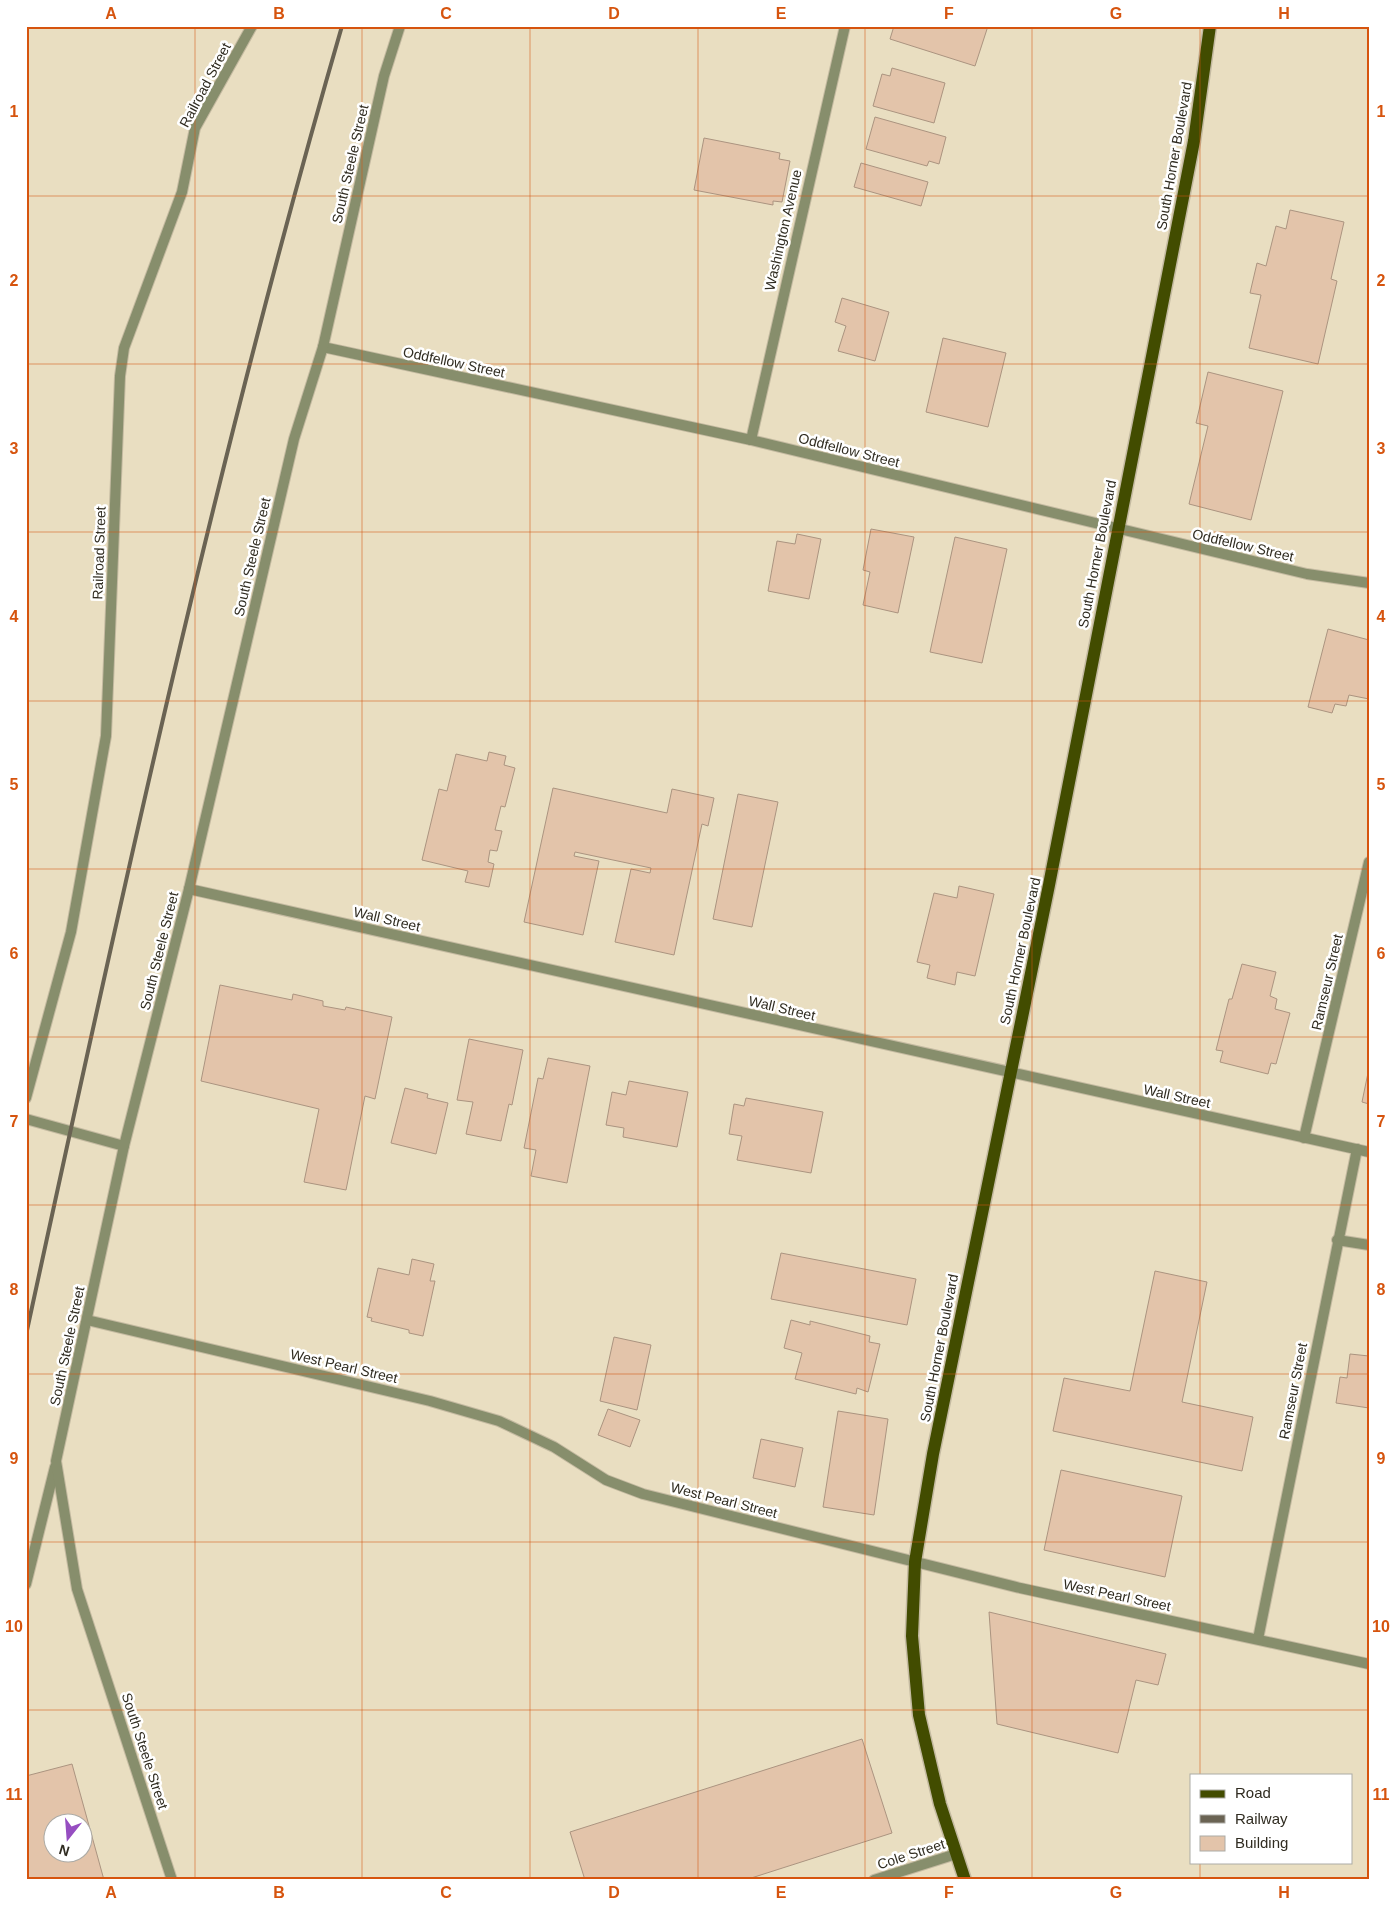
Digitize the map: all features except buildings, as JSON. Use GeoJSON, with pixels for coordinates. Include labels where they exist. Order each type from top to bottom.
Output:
{"type":"FeatureCollection","features":[{"type":"Feature","properties":{"kind":"main road","name":"South Horner Boulevard"},"geometry":{"type":"LineString","coordinates":[[965,1880],[940,1804],[919,1715],[912,1636],[915,1562],[933,1454],[1194,141],[1210,26]]}},
{"type":"Feature","properties":{"kind":"street","name":"Railroad Street"},"geometry":{"type":"LineString","coordinates":[[26,1098],[71,932],[106,736],[120,376],[124,348],[182,192],[195,128],[252,26]]}},
{"type":"Feature","properties":{"kind":"street","name":"South Steele Street"},"geometry":{"type":"LineString","coordinates":[[172,1880],[77,1588],[56,1461],[124,1146],[189,890],[294,438],[323,347],[384,76],[400,26]]}},
{"type":"Feature","properties":{"kind":"street","name":"Washington Avenue"},"geometry":{"type":"LineString","coordinates":[[751,440],[845,26]]}},
{"type":"Feature","properties":{"kind":"street","name":"Oddfellow Street"},"geometry":{"type":"LineString","coordinates":[[323,347],[751,440],[1307,574],[1369,583]]}},
{"type":"Feature","properties":{"kind":"street","name":"Ramseur Street"},"geometry":{"type":"LineString","coordinates":[[1304,1138],[1369,862]]}},
{"type":"Feature","properties":{"kind":"street","name":"Wall Street"},"geometry":{"type":"LineString","coordinates":[[189,890],[1369,1152]]}},
{"type":"Feature","properties":{"kind":"street"},"geometry":{"type":"LineString","coordinates":[[26,1119],[124,1146]]}},
{"type":"Feature","properties":{"kind":"street","name":"Ramseur Street"},"geometry":{"type":"LineString","coordinates":[[1258,1639],[1337,1240],[1357,1149]]}},
{"type":"Feature","properties":{"kind":"street"},"geometry":{"type":"LineString","coordinates":[[1337,1240],[1369,1245]]}},
{"type":"Feature","properties":{"kind":"street","name":"West Pearl Street"},"geometry":{"type":"LineString","coordinates":[[87,1320],[438,1403],[499,1421],[554,1446],[606,1480],[644,1494],[1020,1588],[1369,1664]]}},
{"type":"Feature","properties":{"kind":"street"},"geometry":{"type":"LineString","coordinates":[[26,1584],[56,1461]]}},
{"type":"Feature","properties":{"kind":"street","name":"Cole Street"},"geometry":{"type":"LineString","coordinates":[[874,1880],[956,1854]]}},
{"type":"Feature","properties":{"kind":"railway"},"geometry":{"type":"LineString","coordinates":[[26,1335],[135,842],[212,514],[296,188],[342,26]]}}]}
